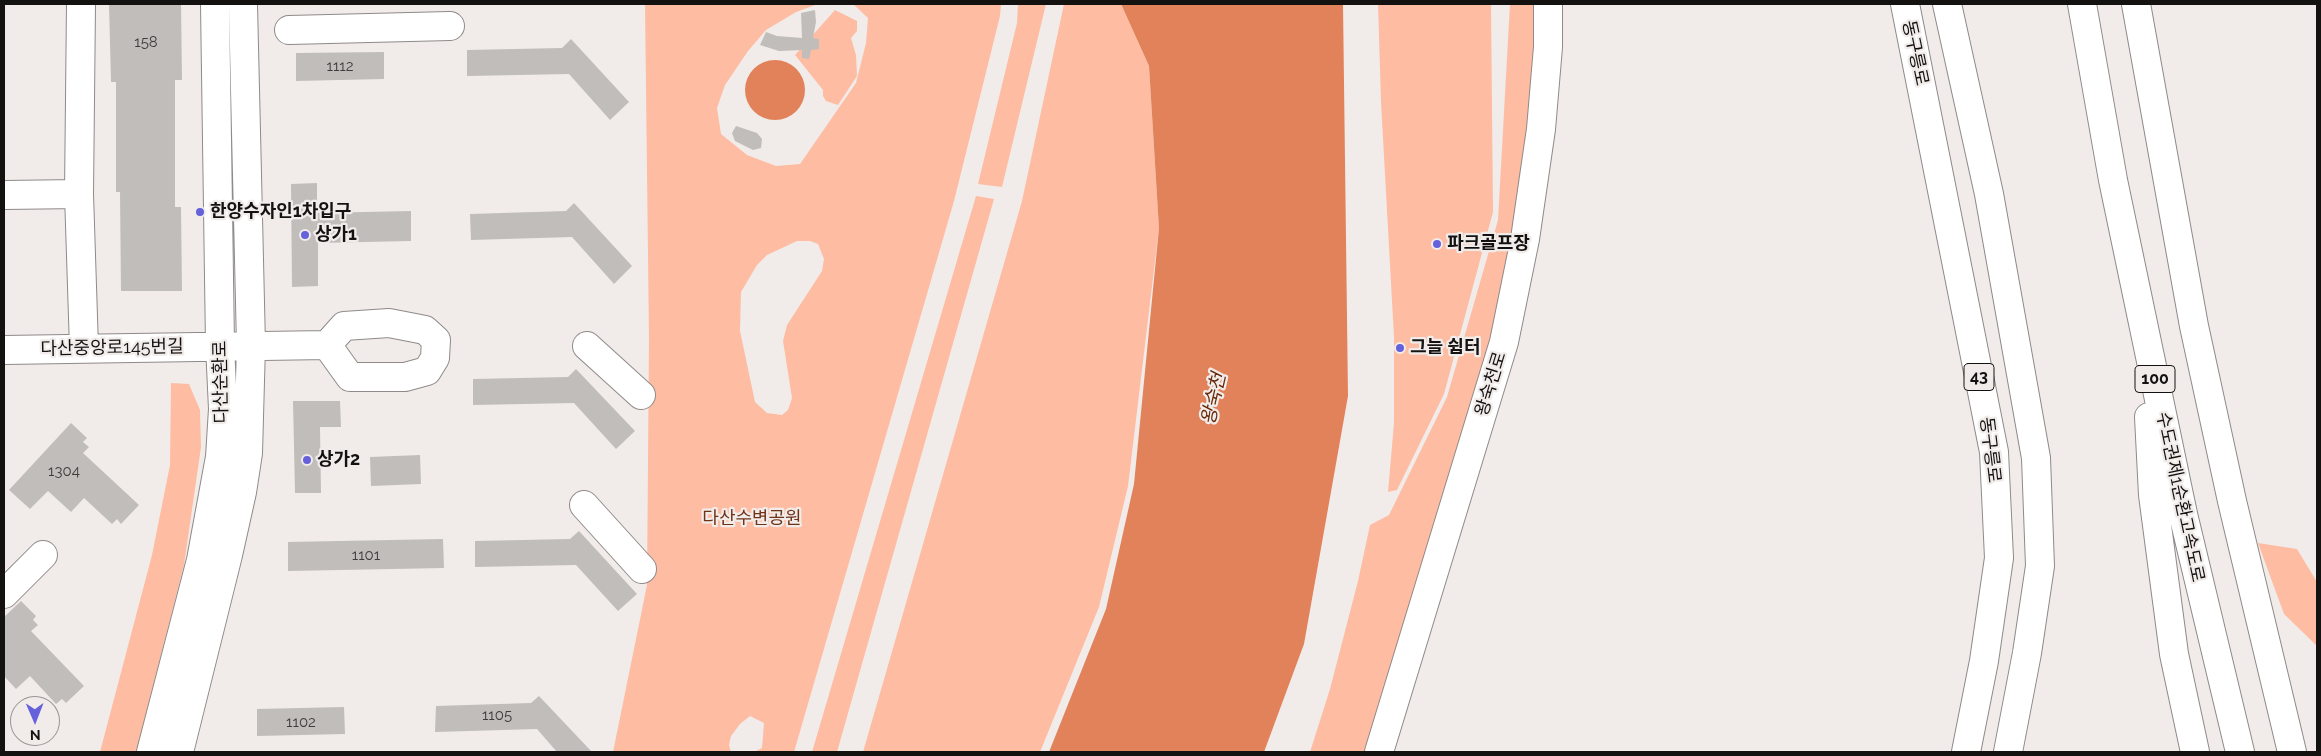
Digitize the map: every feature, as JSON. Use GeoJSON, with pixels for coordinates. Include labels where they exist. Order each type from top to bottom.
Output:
{"type":"FeatureCollection","features":[{"type":"Feature","properties":{"kind":"main road"},"geometry":{"type":"LineString","coordinates":[[81,4],[79,194],[84,348]]}},
{"type":"Feature","properties":{"kind":"main road","name":"다산순환로"},"geometry":{"type":"LineString","coordinates":[[151,752],[201,560],[212,510],[220,456],[223,409],[220,346],[216,4]]}},
{"type":"Feature","properties":{"kind":"main road","name":"다산순환로"},"geometry":{"type":"LineString","coordinates":[[179,752],[242,492],[248,452],[251,345],[243,4]]}},
{"type":"Feature","properties":{"kind":"main road","name":"왕숙천로"},"geometry":{"type":"LineString","coordinates":[[1379,752],[1504,342],[1525,239],[1540,129],[1548,47],[1548,4]]}},
{"type":"Feature","properties":{"kind":"main road","name":"동구릉로"},"geometry":{"type":"LineString","coordinates":[[1905,4],[1994,452],[1999,558],[1984,661],[1966,752]]}},
{"type":"Feature","properties":{"kind":"main road","name":"43"},"geometry":{"type":"LineString","coordinates":[[1947,4],[1988,194],[2036,458],[2040,566],[2027,653],[2008,752]]}},
{"type":"Feature","properties":{"kind":"main road","name":"수도권제1순환고속도로"},"geometry":{"type":"LineString","coordinates":[[2082,4],[2113,180],[2183,514],[2240,752]]}},
{"type":"Feature","properties":{"kind":"main road"},"geometry":{"type":"LineString","coordinates":[[2136,4],[2194,326],[2232,502],[2292,752]]}},
{"type":"Feature","properties":{"kind":"main road"},"geometry":{"type":"LineString","coordinates":[[289,30],[450,26]]}},
{"type":"Feature","properties":{"kind":"main road"},"geometry":{"type":"LineString","coordinates":[[4,195],[79,194]]}},
{"type":"Feature","properties":{"kind":"main road"},"geometry":{"type":"LineString","coordinates":[[2143,323],[2153,495],[2174,654],[2195,752]]}},
{"type":"Feature","properties":{"kind":"main road","name":"다산중앙로145번길"},"geometry":{"type":"LineString","coordinates":[[4,350],[327,345]]}},
{"type":"Feature","properties":{"kind":"main road"},"geometry":{"type":"LineString","coordinates":[[587,346],[641,395]]}},
{"type":"Feature","properties":{"kind":"main road"},"geometry":{"type":"LineString","coordinates":[[584,505],[642,569]]}},
{"type":"Feature","properties":{"kind":"main road"},"geometry":{"type":"LineString","coordinates":[[8,582],[43,555]]}},
{"type":"Feature","properties":{"kind":"green space","name":"다산수변공원"},"geometry":{"type":"Polygon","coordinates":[[[645,4],[818,4],[796,12],[766,30],[748,51],[725,85],[717,108],[721,134],[747,155],[776,166],[800,164],[856,83],[866,43],[868,18],[853,4],[1001,4],[1000,16],[954,201],[794,752],[754,752],[762,748],[764,723],[750,716],[740,724],[731,736],[729,745],[731,752],[613,752],[647,585],[649,338],[645,4]],[[797,241],[767,255],[757,265],[741,292],[740,331],[755,402],[767,413],[782,415],[788,410],[792,398],[783,341],[787,325],[822,271],[824,259],[818,244],[810,241],[797,241]]]}},
{"type":"Feature","properties":{"kind":"green space"},"geometry":{"type":"Polygon","coordinates":[[[1018,4],[1046,4],[1002,187],[978,184],[1017,23],[1018,4]]]}},
{"type":"Feature","properties":{"kind":"green space"},"geometry":{"type":"Polygon","coordinates":[[[1064,4],[1121,4],[1149,66],[1159,228],[1128,486],[1099,607],[1040,752],[863,752],[1022,201],[1064,4]]]}},
{"type":"Feature","properties":{"kind":"green space","name":"파크골프장"},"geometry":{"type":"Polygon","coordinates":[[[1378,4],[1491,4],[1493,212],[1444,394],[1397,490],[1388,492],[1394,423],[1394,337],[1381,102],[1378,4]]]}},
{"type":"Feature","properties":{"kind":"green space"},"geometry":{"type":"Polygon","coordinates":[[[1510,4],[1543,4],[1543,32],[1502,325],[1371,752],[1310,752],[1330,689],[1358,581],[1370,525],[1389,515],[1447,397],[1498,220],[1510,4]]]}},
{"type":"Feature","properties":{"kind":"green space"},"geometry":{"type":"Polygon","coordinates":[[[835,10],[857,21],[857,31],[851,38],[856,55],[857,76],[838,105],[826,101],[823,96],[823,90],[795,55],[835,10]]]}},
{"type":"Feature","properties":{"kind":"green space"},"geometry":{"type":"Polygon","coordinates":[[[976,196],[994,199],[837,752],[812,752],[976,196]]]}},
{"type":"Feature","properties":{"kind":"green space"},"geometry":{"type":"Polygon","coordinates":[[[171,383],[189,384],[200,410],[201,447],[184,565],[136,752],[100,752],[152,555],[170,465],[171,383]]]}},
{"type":"Feature","properties":{"kind":"green space"},"geometry":{"type":"Polygon","coordinates":[[[2258,543],[2297,549],[2317,582],[2317,646],[2284,614],[2258,543]]]}},
{"type":"Feature","properties":{"kind":"water","name":"왕숙천"},"geometry":{"type":"Polygon","coordinates":[[[1121,4],[1343,4],[1348,396],[1304,644],[1264,752],[1049,752],[1106,609],[1134,484],[1159,228],[1149,66],[1121,4]]]}},
{"type":"Feature","properties":{"kind":"water"},"geometry":{"type":"Polygon","coordinates":[[[775,60],[791,65],[796,69],[800,74],[805,90],[800,106],[796,111],[791,115],[775,120],[759,115],[754,111],[750,106],[745,90],[750,74],[754,69],[759,65],[775,60]]]}},
{"type":"Feature","properties":{"kind":"building"},"geometry":{"type":"Polygon","coordinates":[[[109,4],[181,4],[182,80],[175,80],[175,207],[181,207],[182,291],[121,291],[120,192],[116,192],[116,82],[111,82],[109,4]]]}},
{"type":"Feature","properties":{"kind":"building"},"geometry":{"type":"Polygon","coordinates":[[[815,10],[816,22],[813,38],[819,39],[819,49],[811,50],[809,59],[802,58],[802,50],[779,51],[760,45],[766,32],[777,36],[802,38],[801,13],[815,10]]]}},
{"type":"Feature","properties":{"kind":"building"},"geometry":{"type":"Polygon","coordinates":[[[571,39],[629,102],[610,120],[569,74],[467,76],[467,50],[562,48],[571,39]]]}},
{"type":"Feature","properties":{"kind":"building"},"geometry":{"type":"Polygon","coordinates":[[[384,52],[384,79],[296,81],[296,53],[384,52]]]}},
{"type":"Feature","properties":{"kind":"building"},"geometry":{"type":"Polygon","coordinates":[[[736,126],[757,133],[762,139],[761,148],[753,150],[735,141],[732,133],[736,126]]]}},
{"type":"Feature","properties":{"kind":"building"},"geometry":{"type":"Polygon","coordinates":[[[317,183],[317,213],[411,211],[411,241],[318,243],[318,286],[292,287],[291,184],[317,183]]]}},
{"type":"Feature","properties":{"kind":"building"},"geometry":{"type":"Polygon","coordinates":[[[574,203],[632,266],[614,284],[572,237],[471,240],[470,214],[566,211],[574,203]]]}},
{"type":"Feature","properties":{"kind":"building"},"geometry":{"type":"Polygon","coordinates":[[[576,369],[635,431],[616,449],[574,403],[473,405],[473,379],[568,377],[576,369]]]}},
{"type":"Feature","properties":{"kind":"building","name":"상가2"},"geometry":{"type":"Polygon","coordinates":[[[293,401],[340,401],[341,427],[320,427],[321,493],[295,493],[293,401]]]}},
{"type":"Feature","properties":{"kind":"building"},"geometry":{"type":"Polygon","coordinates":[[[71,423],[87,438],[83,442],[89,447],[83,453],[139,505],[121,524],[117,519],[112,524],[84,498],[71,512],[48,491],[30,509],[9,490],[71,423]]]}},
{"type":"Feature","properties":{"kind":"building"},"geometry":{"type":"Polygon","coordinates":[[[420,455],[421,484],[371,486],[370,457],[420,455]]]}},
{"type":"Feature","properties":{"kind":"building"},"geometry":{"type":"Polygon","coordinates":[[[579,531],[637,594],[618,611],[576,565],[475,567],[475,541],[570,539],[579,531]]]}},
{"type":"Feature","properties":{"kind":"building"},"geometry":{"type":"Polygon","coordinates":[[[443,539],[444,568],[288,571],[288,542],[443,539]]]}},
{"type":"Feature","properties":{"kind":"building"},"geometry":{"type":"Polygon","coordinates":[[[21,601],[36,616],[33,620],[38,625],[31,631],[84,686],[66,703],[62,699],[60,701],[60,696],[49,696],[30,676],[16,689],[4,676],[4,617],[21,601]]]}},
{"type":"Feature","properties":{"kind":"building"},"geometry":{"type":"Polygon","coordinates":[[[539,696],[592,752],[557,752],[537,729],[435,732],[436,706],[531,703],[539,696]]]}},
{"type":"Feature","properties":{"kind":"building"},"geometry":{"type":"Polygon","coordinates":[[[344,707],[345,734],[257,736],[257,709],[344,707]]]}},
{"type":"Feature","properties":{"kind":"place","name":"한양수자인1차입구"},"geometry":{"type":"Point","coordinates":[200,212]}},
{"type":"Feature","properties":{"kind":"place","name":"상가1"},"geometry":{"type":"Point","coordinates":[305,235]}},
{"type":"Feature","properties":{"kind":"place","name":"파크골프장"},"geometry":{"type":"Point","coordinates":[1437,244]}},
{"type":"Feature","properties":{"kind":"place","name":"그늘 쉼터"},"geometry":{"type":"Point","coordinates":[1400,348]}},
{"type":"Feature","properties":{"kind":"place","name":"상가2"},"geometry":{"type":"Point","coordinates":[307,460]}}]}
